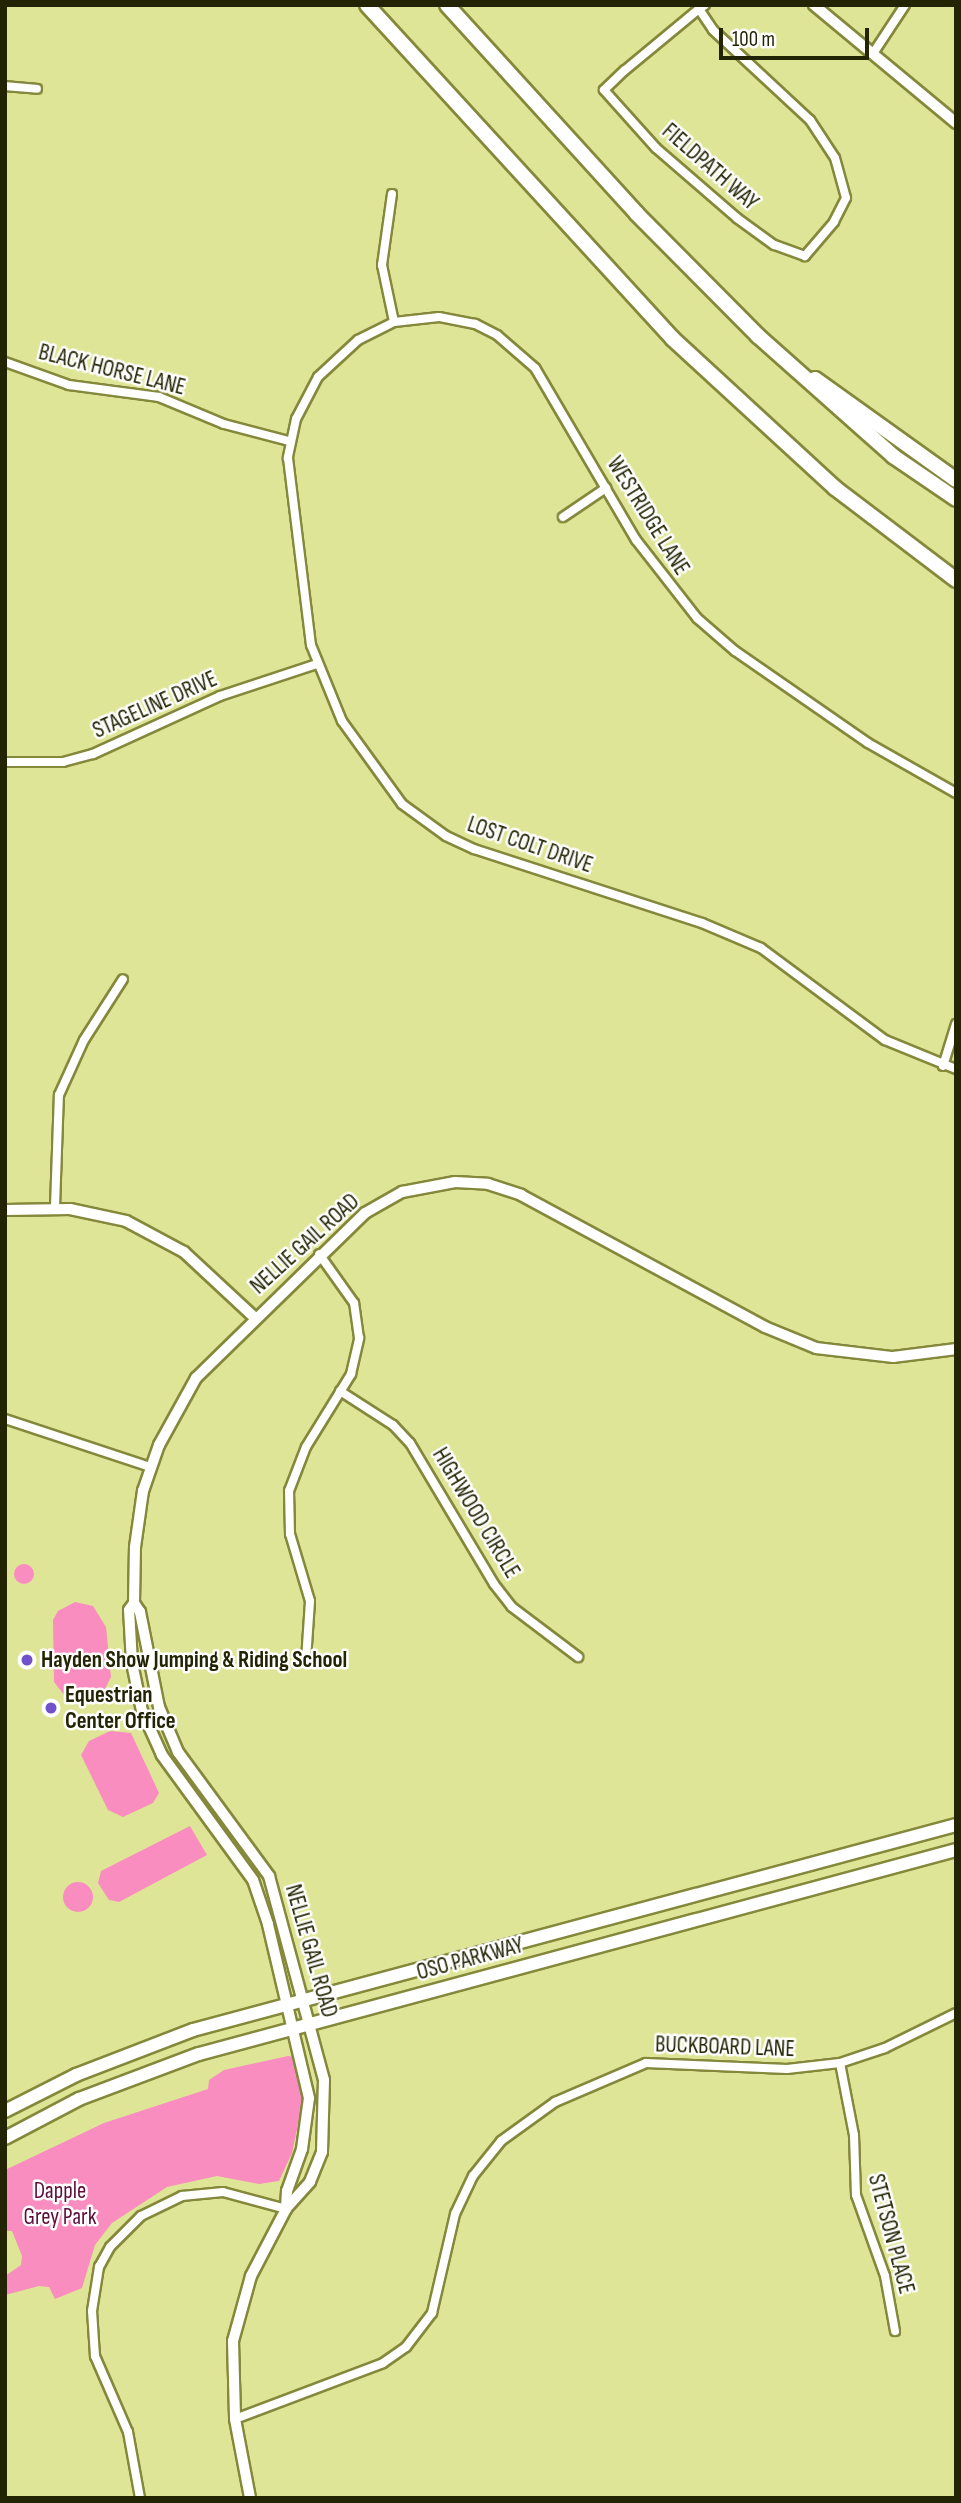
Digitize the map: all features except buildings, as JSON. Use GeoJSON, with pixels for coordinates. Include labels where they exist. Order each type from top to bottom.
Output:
{"type":"FeatureCollection","features":[{"type":"Feature","properties":{"kind":"highway"},"geometry":{"type":"LineString","coordinates":[[367,5],[673,339],[835,488],[956,580]]}},
{"type":"Feature","properties":{"kind":"highway"},"geometry":{"type":"LineString","coordinates":[[447,5],[637,214],[758,336],[893,456],[956,499]]}},
{"type":"Feature","properties":{"kind":"highway"},"geometry":{"type":"LineString","coordinates":[[758,336],[956,480]]}},
{"type":"Feature","properties":{"kind":"main road","name":"OSO PARKWAY"},"geometry":{"type":"LineString","coordinates":[[5,2111],[155,2043],[289,2002],[956,1825]]}},
{"type":"Feature","properties":{"kind":"main road","name":"OSO PARKWAY"},"geometry":{"type":"LineString","coordinates":[[5,2138],[131,2077],[295,2027],[956,1850]]}},
{"type":"Feature","properties":{"kind":"street"},"geometry":{"type":"LineString","coordinates":[[814,5],[874,52],[956,123]]}},
{"type":"Feature","properties":{"kind":"street"},"geometry":{"type":"LineString","coordinates":[[874,52],[905,5]]}},
{"type":"Feature","properties":{"kind":"street","name":"FIELDPATH WAY"},"geometry":{"type":"LineString","coordinates":[[702,7],[713,30],[825,139],[846,198],[834,222],[805,256],[774,244],[737,218],[656,148],[604,90],[702,7]]}},
{"type":"Feature","properties":{"kind":"street"},"geometry":{"type":"LineString","coordinates":[[5,86],[37,89]]}},
{"type":"Feature","properties":{"kind":"street"},"geometry":{"type":"LineString","coordinates":[[392,194],[382,265],[394,322]]}},
{"type":"Feature","properties":{"kind":"street","name":"WESTRIDGE LANE"},"geometry":{"type":"LineString","coordinates":[[394,322],[439,317],[475,324],[516,349],[535,368],[653,566],[715,635],[868,743],[956,793]]}},
{"type":"Feature","properties":{"kind":"street","name":"LOST COLT DRIVE"},"geometry":{"type":"LineString","coordinates":[[394,322],[358,340],[336,357],[306,398],[289,441],[290,502],[317,664],[342,721],[383,782],[402,804],[446,836],[474,849],[732,935],[792,968],[885,1040],[943,1066],[956,1069]]}},
{"type":"Feature","properties":{"kind":"street","name":"BLACK HORSE LANE"},"geometry":{"type":"LineString","coordinates":[[5,362],[69,385],[159,397],[224,424],[289,441]]}},
{"type":"Feature","properties":{"kind":"street"},"geometry":{"type":"LineString","coordinates":[[563,517],[606,488]]}},
{"type":"Feature","properties":{"kind":"street","name":"STAGELINE DRIVE"},"geometry":{"type":"LineString","coordinates":[[5,762],[39,764],[93,754],[220,696],[317,664]]}},
{"type":"Feature","properties":{"kind":"street"},"geometry":{"type":"LineString","coordinates":[[55,1207],[59,1095],[83,1040],[123,979]]}},
{"type":"Feature","properties":{"kind":"street"},"geometry":{"type":"LineString","coordinates":[[943,1066],[956,1024]]}},
{"type":"Feature","properties":{"kind":"street","name":"NELLIE GAIL ROAD"},"geometry":{"type":"LineString","coordinates":[[286,2209],[287,2191],[302,2149],[309,2098],[289,2002],[253,1880],[162,1755],[142,1711],[132,1663],[129,1610],[134,1603],[137,1527],[150,1467],[196,1378],[254,1317],[365,1213],[402,1192],[440,1183],[488,1184],[542,1204],[792,1339],[874,1356],[916,1356],[956,1349]]}},
{"type":"Feature","properties":{"kind":"street"},"geometry":{"type":"LineString","coordinates":[[5,1210],[55,1207],[106,1214],[167,1241],[254,1317]]}},
{"type":"Feature","properties":{"kind":"street"},"geometry":{"type":"LineString","coordinates":[[306,1660],[310,1601],[290,1534],[289,1492],[306,1447],[357,1359],[357,1320],[345,1287],[320,1254]]}},
{"type":"Feature","properties":{"kind":"street","name":"HIGHWOOD CIRCLE"},"geometry":{"type":"LineString","coordinates":[[340,1391],[393,1425],[410,1443],[494,1584],[512,1607],[578,1657]]}},
{"type":"Feature","properties":{"kind":"street"},"geometry":{"type":"LineString","coordinates":[[5,1419],[150,1467]]}},
{"type":"Feature","properties":{"kind":"street","name":"NELLIE GAIL ROAD"},"geometry":{"type":"LineString","coordinates":[[134,1603],[140,1612],[159,1707],[173,1741],[211,1801],[270,1876],[305,1998],[324,2080],[322,2152],[304,2191],[286,2209],[251,2276],[238,2311],[233,2341],[236,2419],[250,2498]]}},
{"type":"Feature","properties":{"kind":"street","name":"BUCKBOARD LANE"},"geometry":{"type":"LineString","coordinates":[[236,2419],[383,2363],[406,2347],[432,2313],[455,2214],[473,2176],[500,2141],[555,2102],[646,2063],[787,2069],[840,2063],[885,2048],[956,2013]]}},
{"type":"Feature","properties":{"kind":"street","name":"STETSON PLACE"},"geometry":{"type":"LineString","coordinates":[[840,2063],[854,2135],[856,2195],[885,2276],[895,2331]]}},
{"type":"Feature","properties":{"kind":"street"},"geometry":{"type":"LineString","coordinates":[[140,2498],[128,2432],[95,2356],[92,2311],[99,2267],[110,2247],[141,2216],[183,2196],[223,2192],[286,2209]]}},
{"type":"Feature","properties":{"kind":"green space"},"geometry":{"type":"Polygon","coordinates":[[[24,1564],[31,1567],[34,1574],[31,1581],[24,1584],[17,1581],[14,1574],[17,1567],[24,1564]]]}},
{"type":"Feature","properties":{"kind":"green space"},"geometry":{"type":"Polygon","coordinates":[[[75,1602],[93,1606],[106,1627],[111,1677],[103,1693],[88,1703],[65,1696],[54,1682],[53,1620],[58,1611],[75,1602]]]}},
{"type":"Feature","properties":{"kind":"green space"},"geometry":{"type":"Polygon","coordinates":[[[110,1731],[131,1733],[159,1793],[153,1803],[123,1817],[108,1810],[81,1755],[89,1741],[110,1731]]]}},
{"type":"Feature","properties":{"kind":"green space"},"geometry":{"type":"Polygon","coordinates":[[[190,1826],[207,1855],[119,1902],[109,1900],[98,1883],[101,1871],[190,1826]]]}},
{"type":"Feature","properties":{"kind":"green space"},"geometry":{"type":"Polygon","coordinates":[[[78,1882],[89,1886],[93,1897],[89,1908],[78,1912],[67,1908],[63,1897],[67,1886],[78,1882]]]}},
{"type":"Feature","properties":{"kind":"green space","name":"Dapple Grey Park"},"geometry":{"type":"Polygon","coordinates":[[[288,2056],[295,2057],[301,2077],[302,2105],[292,2153],[279,2181],[259,2184],[217,2176],[167,2187],[112,2223],[95,2245],[82,2288],[55,2299],[49,2287],[39,2286],[5,2295],[5,2276],[21,2265],[22,2256],[12,2231],[5,2231],[5,2170],[104,2123],[208,2089],[209,2080],[224,2070],[288,2056]]]}},
{"type":"Feature","properties":{"kind":"place","name":"Hayden Show Jumping & Riding School"},"geometry":{"type":"Point","coordinates":[27,1660]}},
{"type":"Feature","properties":{"kind":"place","name":"Equestrian Center Office"},"geometry":{"type":"Point","coordinates":[51,1708]}}]}
